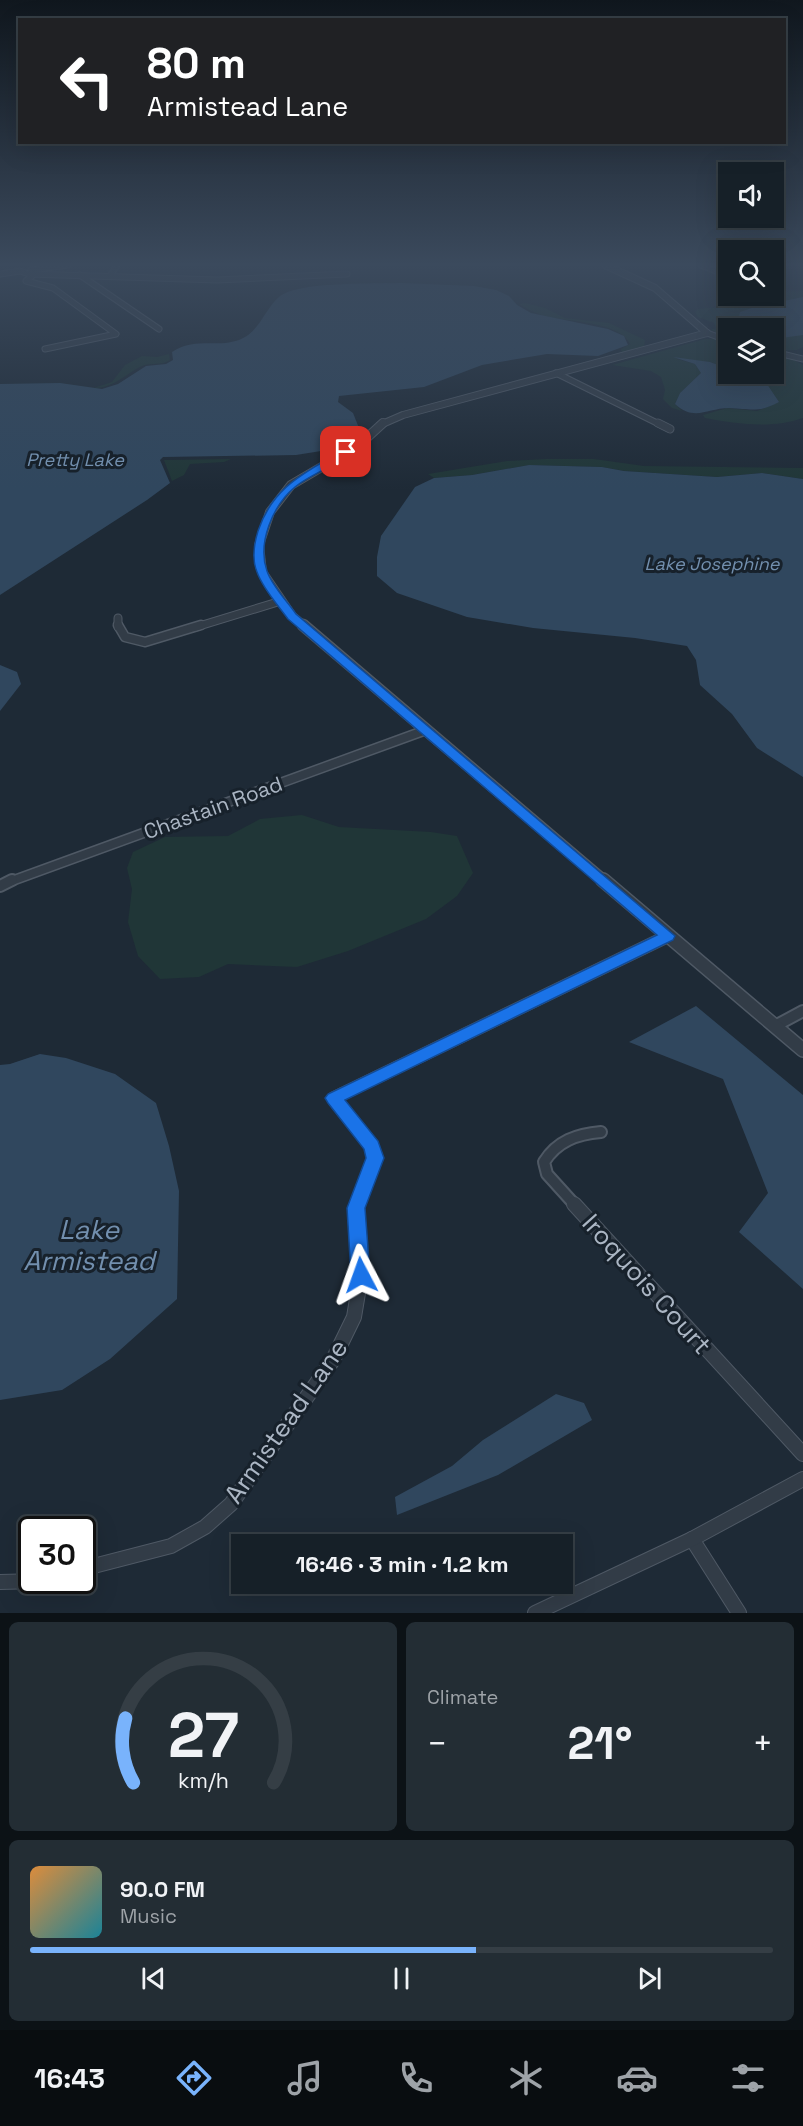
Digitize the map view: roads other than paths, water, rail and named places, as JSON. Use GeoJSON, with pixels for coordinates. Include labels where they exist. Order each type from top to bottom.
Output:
{"type":"FeatureCollection","features":[{"type":"Feature","properties":{"kind":"street"},"geometry":{"type":"LineString","coordinates":[[45,348],[84,340]]}},
{"type":"Feature","properties":{"kind":"street"},"geometry":{"type":"LineString","coordinates":[[680,340],[390,419],[358,445],[291,485],[270,512],[259,545],[262,572],[292,616],[803,1050]]}},
{"type":"Feature","properties":{"kind":"street"},"geometry":{"type":"LineString","coordinates":[[784,354],[803,359]]}},
{"type":"Feature","properties":{"kind":"street"},"geometry":{"type":"LineString","coordinates":[[556,373],[670,429]]}},
{"type":"Feature","properties":{"kind":"street"},"geometry":{"type":"LineString","coordinates":[[118,618],[120,632],[126,639],[145,642],[281,601]]}},
{"type":"Feature","properties":{"kind":"street","name":"Chastain Road"},"geometry":{"type":"LineString","coordinates":[[0,886],[34,871],[426,730]]}},
{"type":"Feature","properties":{"kind":"street","name":"Armistead Lane"},"geometry":{"type":"LineString","coordinates":[[96,1565],[171,1546],[204,1527],[231,1504],[333,1360],[354,1317],[361,1275],[356,1208],[375,1158],[372,1146],[334,1098],[668,936]]}},
{"type":"Feature","properties":{"kind":"street"},"geometry":{"type":"LineString","coordinates":[[775,1026],[803,1011]]}},
{"type":"Feature","properties":{"kind":"street","name":"Iroquois Court"},"geometry":{"type":"LineString","coordinates":[[601,1132],[580,1133],[550,1151],[544,1162],[547,1174],[803,1454]]}},
{"type":"Feature","properties":{"kind":"street"},"geometry":{"type":"LineString","coordinates":[[536,1613],[692,1539],[803,1479]]}},
{"type":"Feature","properties":{"kind":"street"},"geometry":{"type":"LineString","coordinates":[[692,1539],[739,1613]]}},
{"type":"Feature","properties":{"kind":"street"},"geometry":{"type":"LineString","coordinates":[[0,1582],[18,1582]]}},
{"type":"Feature","properties":{"kind":"water","name":"Pretty Lake"},"geometry":{"type":"Polygon","coordinates":[[[626,340],[628,345],[598,356],[547,354],[482,365],[424,387],[339,396],[338,402],[353,413],[359,428],[346,438],[321,451],[296,455],[163,457],[160,460],[170,483],[0,595],[0,384],[60,383],[102,389],[118,384],[146,366],[166,364],[173,360],[172,352],[189,345],[230,342],[626,340]]]}},
{"type":"Feature","properties":{"kind":"water"},"geometry":{"type":"Polygon","coordinates":[[[673,357],[718,365],[718,384],[767,384],[779,402],[760,409],[729,408],[695,413],[682,409],[675,404],[680,393],[701,373],[695,364],[673,357]]]}},
{"type":"Feature","properties":{"kind":"water","name":"Lake Josephine"},"geometry":{"type":"Polygon","coordinates":[[[529,465],[602,467],[624,471],[717,477],[762,473],[803,479],[803,777],[757,748],[732,714],[700,685],[696,660],[687,646],[635,638],[533,628],[467,617],[397,593],[377,576],[377,557],[381,536],[415,487],[434,478],[472,475],[529,465]]]}},
{"type":"Feature","properties":{"kind":"water"},"geometry":{"type":"Polygon","coordinates":[[[0,665],[17,672],[21,684],[0,711],[0,665]]]}},
{"type":"Feature","properties":{"kind":"water"},"geometry":{"type":"Polygon","coordinates":[[[696,1006],[803,1095],[803,1289],[739,1232],[768,1193],[723,1079],[629,1042],[696,1006]]]}},
{"type":"Feature","properties":{"kind":"water","name":"Lake Armistead"},"geometry":{"type":"Polygon","coordinates":[[[40,1054],[66,1058],[115,1074],[156,1103],[179,1191],[177,1299],[110,1359],[62,1390],[0,1400],[0,1065],[40,1054]]]}},
{"type":"Feature","properties":{"kind":"water"},"geometry":{"type":"Polygon","coordinates":[[[556,1394],[584,1403],[592,1420],[498,1475],[397,1515],[395,1497],[452,1466],[483,1440],[556,1394]]]}}]}
